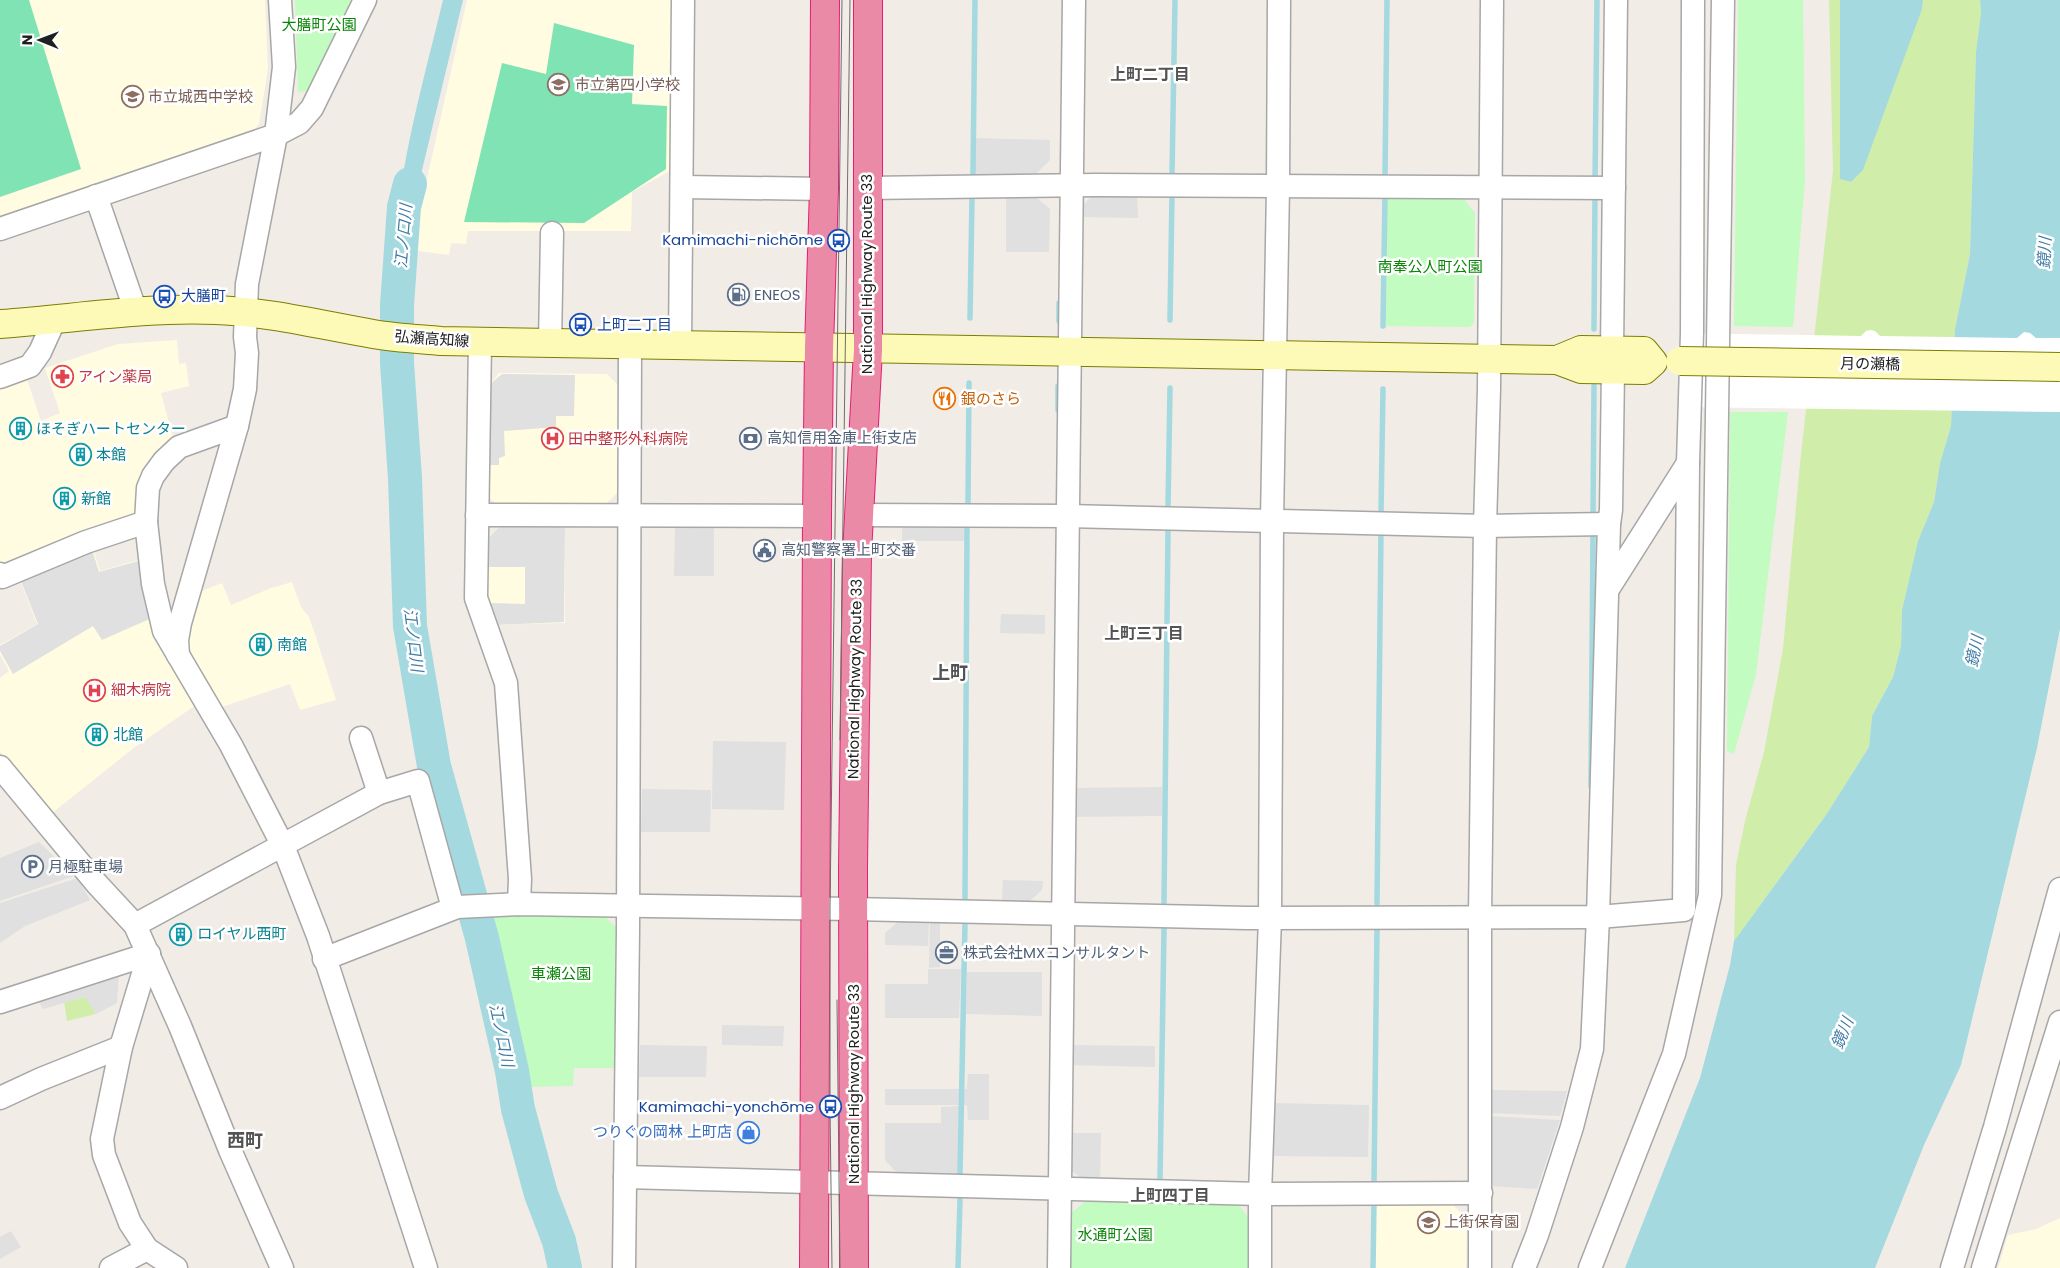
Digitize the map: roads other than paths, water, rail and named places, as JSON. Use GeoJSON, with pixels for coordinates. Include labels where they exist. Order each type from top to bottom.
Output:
{"type":"FeatureCollection","features":[{"type":"Feature","properties":{"kind":"highway"},"geometry":{"type":"LineString","coordinates":[[814,1268],[817,516],[819,348],[824,189],[825,0]]}},
{"type":"Feature","properties":{"kind":"highway","name":"National Highway Route 33"},"geometry":{"type":"LineString","coordinates":[[854,1268],[853,909],[857,553],[868,350],[868,0]]}},
{"type":"Feature","properties":{"kind":"street"},"geometry":{"type":"LineString","coordinates":[[178,655],[180,623],[246,389],[247,353],[244,337],[247,284],[276,136],[284,67],[280,0]]}},
{"type":"Feature","properties":{"kind":"street"},"geometry":{"type":"LineString","coordinates":[[0,230],[276,136],[299,123],[312,108],[365,0]]}},
{"type":"Feature","properties":{"kind":"street"},"geometry":{"type":"LineString","coordinates":[[680,346],[683,187],[683,0]]}},
{"type":"Feature","properties":{"kind":"street"},"geometry":{"type":"LineString","coordinates":[[1059,1268],[1068,352],[1074,0]]}},
{"type":"Feature","properties":{"kind":"street"},"geometry":{"type":"LineString","coordinates":[[1260,1268],[1260,1194],[1270,918],[1272,521],[1278,187],[1279,0]]}},
{"type":"Feature","properties":{"kind":"street"},"geometry":{"type":"LineString","coordinates":[[1480,1268],[1480,916],[1489,360],[1492,0]]}},
{"type":"Feature","properties":{"kind":"street"},"geometry":{"type":"LineString","coordinates":[[1524,1268],[1537,1235],[1572,1127],[1592,1049],[1598,917],[1609,524],[1612,510],[1616,0]]}},
{"type":"Feature","properties":{"kind":"street"},"geometry":{"type":"LineString","coordinates":[[324,959],[455,907],[490,905],[815,908],[1270,918],[1598,917],[1684,910],[1688,463],[1692,323],[1693,0]]}},
{"type":"Feature","properties":{"kind":"street"},"geometry":{"type":"LineString","coordinates":[[1590,1268],[1674,1054],[1710,895],[1723,0]]}},
{"type":"Feature","properties":{"kind":"street"},"geometry":{"type":"LineString","coordinates":[[867,188],[1072,186],[1614,188]]}},
{"type":"Feature","properties":{"kind":"street"},"geometry":{"type":"LineString","coordinates":[[683,187],[824,189]]}},
{"type":"Feature","properties":{"kind":"street"},"geometry":{"type":"LineString","coordinates":[[96,196],[136,312]]}},
{"type":"Feature","properties":{"kind":"street"},"geometry":{"type":"LineString","coordinates":[[550,344],[552,233]]}},
{"type":"Feature","properties":{"kind":"street","name":"弘瀬高知線"},"geometry":{"type":"LineString","coordinates":[[0,324],[110,313],[215,310],[246,313],[412,339],[480,342],[1489,360],[1557,360],[1581,350],[1612,360]]}},
{"type":"Feature","properties":{"kind":"street"},"geometry":{"type":"LineString","coordinates":[[0,377],[30,366],[40,352],[54,320]]}},
{"type":"Feature","properties":{"kind":"street"},"geometry":{"type":"LineString","coordinates":[[480,342],[476,598],[506,683],[520,880],[519,904]]}},
{"type":"Feature","properties":{"kind":"street"},"geometry":{"type":"LineString","coordinates":[[624,1268],[630,346]]}},
{"type":"Feature","properties":{"kind":"street","name":"月の瀬橋"},"geometry":{"type":"LineString","coordinates":[[1612,360],[1644,351],[1653,362],[2060,367]]}},
{"type":"Feature","properties":{"kind":"street"},"geometry":{"type":"LineString","coordinates":[[237,426],[179,447],[164,461],[153,476],[148,488],[146,522],[153,584],[159,612],[164,631],[231,745],[283,846],[318,936],[426,1268]]}},
{"type":"Feature","properties":{"kind":"street"},"geometry":{"type":"LineString","coordinates":[[1608,589],[1688,463]]}},
{"type":"Feature","properties":{"kind":"street"},"geometry":{"type":"LineString","coordinates":[[477,515],[817,516]]}},
{"type":"Feature","properties":{"kind":"street"},"geometry":{"type":"LineString","coordinates":[[859,515],[1067,516],[1485,526],[1609,524]]}},
{"type":"Feature","properties":{"kind":"street"},"geometry":{"type":"LineString","coordinates":[[0,574],[2,577],[86,542],[146,522]]}},
{"type":"Feature","properties":{"kind":"street"},"geometry":{"type":"LineString","coordinates":[[361,738],[379,793]]}},
{"type":"Feature","properties":{"kind":"street"},"geometry":{"type":"LineString","coordinates":[[0,768],[97,884],[136,925],[230,1150],[282,1268]]}},
{"type":"Feature","properties":{"kind":"street"},"geometry":{"type":"LineString","coordinates":[[136,925],[379,793],[418,781],[455,907]]}},
{"type":"Feature","properties":{"kind":"street"},"geometry":{"type":"LineString","coordinates":[[1952,1268],[1972,1206],[2060,889]]}},
{"type":"Feature","properties":{"kind":"street"},"geometry":{"type":"LineString","coordinates":[[0,1002],[149,954]]}},
{"type":"Feature","properties":{"kind":"street"},"geometry":{"type":"LineString","coordinates":[[149,954],[122,1047],[102,1139],[104,1155],[130,1224],[147,1249],[176,1268]]}},
{"type":"Feature","properties":{"kind":"street"},"geometry":{"type":"LineString","coordinates":[[1983,1268],[2060,1022]]}},
{"type":"Feature","properties":{"kind":"street"},"geometry":{"type":"LineString","coordinates":[[2,1092],[122,1047]]}},
{"type":"Feature","properties":{"kind":"street"},"geometry":{"type":"LineString","coordinates":[[625,1177],[854,1185],[1260,1194],[1481,1193]]}},
{"type":"Feature","properties":{"kind":"street"},"geometry":{"type":"LineString","coordinates":[[1970,1268],[1977,1228],[1972,1206]]}},
{"type":"Feature","properties":{"kind":"street"},"geometry":{"type":"LineString","coordinates":[[111,1268],[147,1249]]}},
{"type":"Feature","properties":{"kind":"water"},"geometry":{"type":"Polygon","coordinates":[[[443,0],[463,0],[416,195],[409,233],[396,228],[399,199],[415,113],[443,0]]]}},
{"type":"Feature","properties":{"kind":"water"},"geometry":{"type":"Polygon","coordinates":[[[1840,0],[1923,0],[1922,9],[1863,170],[1851,182],[1840,179],[1840,0]]]}},
{"type":"Feature","properties":{"kind":"water","name":"鏡川"},"geometry":{"type":"Polygon","coordinates":[[[1980,0],[2060,0],[2060,629],[2037,748],[1961,1065],[1924,1145],[1875,1268],[1625,1268],[1700,1078],[1730,965],[1734,941],[1826,815],[1869,747],[1872,716],[1893,677],[1901,646],[1902,610],[1918,541],[1934,502],[1940,463],[1951,426],[1955,329],[1970,254],[1976,52],[1981,13],[1980,0]]]}},
{"type":"Feature","properties":{"kind":"waterway"},"geometry":{"type":"LineString","coordinates":[[973,173],[975,0]]}},
{"type":"Feature","properties":{"kind":"waterway"},"geometry":{"type":"LineString","coordinates":[[1172,175],[1175,0]]}},
{"type":"Feature","properties":{"kind":"waterway"},"geometry":{"type":"LineString","coordinates":[[1385,175],[1387,0]]}},
{"type":"Feature","properties":{"kind":"waterway"},"geometry":{"type":"LineString","coordinates":[[1595,183],[1597,0]]}},
{"type":"Feature","properties":{"kind":"waterway","name":"江ノ口川"},"geometry":{"type":"LineString","coordinates":[[410,184],[404,207],[397,305],[397,363],[405,478],[410,626],[434,766],[482,938],[512,1071],[518,1109],[541,1194],[559,1241],[565,1268]]}},
{"type":"Feature","properties":{"kind":"waterway"},"geometry":{"type":"LineString","coordinates":[[1594,329],[1595,193]]}},
{"type":"Feature","properties":{"kind":"waterway"},"geometry":{"type":"LineString","coordinates":[[1170,320],[1172,195]]}},
{"type":"Feature","properties":{"kind":"waterway"},"geometry":{"type":"LineString","coordinates":[[1383,326],[1385,195]]}},
{"type":"Feature","properties":{"kind":"waterway"},"geometry":{"type":"LineString","coordinates":[[970,318],[972,198]]}},
{"type":"Feature","properties":{"kind":"waterway"},"geometry":{"type":"LineString","coordinates":[[1059,303],[1059,321]]}},
{"type":"Feature","properties":{"kind":"waterway"},"geometry":{"type":"LineString","coordinates":[[968,503],[969,383]]}},
{"type":"Feature","properties":{"kind":"waterway"},"geometry":{"type":"LineString","coordinates":[[1058,386],[1058,410]]}},
{"type":"Feature","properties":{"kind":"waterway"},"geometry":{"type":"LineString","coordinates":[[1593,519],[1594,386]]}},
{"type":"Feature","properties":{"kind":"waterway"},"geometry":{"type":"LineString","coordinates":[[1168,508],[1170,388]]}},
{"type":"Feature","properties":{"kind":"waterway"},"geometry":{"type":"LineString","coordinates":[[1381,513],[1383,389]]}},
{"type":"Feature","properties":{"kind":"waterway"},"geometry":{"type":"LineString","coordinates":[[965,898],[967,529]]}},
{"type":"Feature","properties":{"kind":"waterway"},"geometry":{"type":"LineString","coordinates":[[1377,903],[1381,529]]}},
{"type":"Feature","properties":{"kind":"waterway"},"geometry":{"type":"LineString","coordinates":[[1164,902],[1168,530]]}},
{"type":"Feature","properties":{"kind":"waterway"},"geometry":{"type":"LineString","coordinates":[[1591,786],[1593,531]]}},
{"type":"Feature","properties":{"kind":"waterway"},"geometry":{"type":"LineString","coordinates":[[960,1174],[965,923]]}},
{"type":"Feature","properties":{"kind":"waterway"},"geometry":{"type":"LineString","coordinates":[[1160,1179],[1164,929]]}},
{"type":"Feature","properties":{"kind":"waterway"},"geometry":{"type":"LineString","coordinates":[[1374,1183],[1377,929]]}},
{"type":"Feature","properties":{"kind":"waterway"},"geometry":{"type":"LineString","coordinates":[[958,1268],[960,1200]]}},
{"type":"Feature","properties":{"kind":"waterway"},"geometry":{"type":"LineString","coordinates":[[1373,1268],[1374,1202]]}},
{"type":"Feature","properties":{"kind":"tram line"},"geometry":{"type":"LineString","coordinates":[[832,1268],[830,908],[842,0]]}},
{"type":"Feature","properties":{"kind":"tram line"},"geometry":{"type":"LineString","coordinates":[[840,740],[850,0]]}},
{"type":"Feature","properties":{"kind":"tram line"},"geometry":{"type":"LineString","coordinates":[[837,1000],[840,1268]]}},
{"type":"Feature","properties":{"kind":"place","name":"市立第四小学校"},"geometry":{"type":"Point","coordinates":[559,85]}},
{"type":"Feature","properties":{"kind":"place","name":"市立城西中学校"},"geometry":{"type":"Point","coordinates":[132,97]}},
{"type":"Feature","properties":{"kind":"place","name":"Kamimachi-nichōme"},"geometry":{"type":"Point","coordinates":[839,240]}},
{"type":"Feature","properties":{"kind":"place","name":"ENEOS"},"geometry":{"type":"Point","coordinates":[738,295]}},
{"type":"Feature","properties":{"kind":"place","name":"大膳町"},"geometry":{"type":"Point","coordinates":[165,296]}},
{"type":"Feature","properties":{"kind":"place","name":"上町二丁目"},"geometry":{"type":"Point","coordinates":[581,325]}},
{"type":"Feature","properties":{"kind":"place","name":"アイン薬局"},"geometry":{"type":"Point","coordinates":[62,377]}},
{"type":"Feature","properties":{"kind":"place","name":"銀のさら"},"geometry":{"type":"Point","coordinates":[945,399]}},
{"type":"Feature","properties":{"kind":"place","name":"ほそぎハートセンター"},"geometry":{"type":"Point","coordinates":[20,429]}},
{"type":"Feature","properties":{"kind":"place","name":"高知信用金庫上街支店"},"geometry":{"type":"Point","coordinates":[751,438]}},
{"type":"Feature","properties":{"kind":"place","name":"田中整形外科病院"},"geometry":{"type":"Point","coordinates":[552,439]}},
{"type":"Feature","properties":{"kind":"place","name":"本館"},"geometry":{"type":"Point","coordinates":[80,455]}},
{"type":"Feature","properties":{"kind":"place","name":"新館"},"geometry":{"type":"Point","coordinates":[65,499]}},
{"type":"Feature","properties":{"kind":"place","name":"高知警察署上町交番"},"geometry":{"type":"Point","coordinates":[765,550]}},
{"type":"Feature","properties":{"kind":"place","name":"南館"},"geometry":{"type":"Point","coordinates":[261,645]}},
{"type":"Feature","properties":{"kind":"place","name":"細木病院"},"geometry":{"type":"Point","coordinates":[95,690]}},
{"type":"Feature","properties":{"kind":"place","name":"北館"},"geometry":{"type":"Point","coordinates":[97,735]}},
{"type":"Feature","properties":{"kind":"place","name":"月極駐車場"},"geometry":{"type":"Point","coordinates":[32,867]}},
{"type":"Feature","properties":{"kind":"place","name":"ロイヤル西町"},"geometry":{"type":"Point","coordinates":[181,934]}},
{"type":"Feature","properties":{"kind":"place","name":"株式会社MXコンサルタント"},"geometry":{"type":"Point","coordinates":[947,953]}},
{"type":"Feature","properties":{"kind":"place","name":"Kamimachi-yonchōme"},"geometry":{"type":"Point","coordinates":[830,1107]}},
{"type":"Feature","properties":{"kind":"place","name":"つりぐの岡林 上町店"},"geometry":{"type":"Point","coordinates":[748,1132]}},
{"type":"Feature","properties":{"kind":"place","name":"上街保育園"},"geometry":{"type":"Point","coordinates":[1428,1222]}},
{"type":"Feature","properties":{"kind":"district","name":"上町二丁目"},"geometry":{"type":"Point","coordinates":[1150,74]}},
{"type":"Feature","properties":{"kind":"district","name":"上町三丁目"},"geometry":{"type":"Point","coordinates":[1144,633]}},
{"type":"Feature","properties":{"kind":"district","name":"上町"},"geometry":{"type":"Point","coordinates":[950,673]}},
{"type":"Feature","properties":{"kind":"district","name":"西町"},"geometry":{"type":"Point","coordinates":[245,1141]}},
{"type":"Feature","properties":{"kind":"district","name":"上町四丁目"},"geometry":{"type":"Point","coordinates":[1170,1195]}},
{"type":"Feature","properties":{"kind":"park label","name":"大膳町公園"},"geometry":{"type":"Point","coordinates":[319,25]}},
{"type":"Feature","properties":{"kind":"park label","name":"南奉公人町公園"},"geometry":{"type":"Point","coordinates":[1430,267]}},
{"type":"Feature","properties":{"kind":"park label","name":"車瀬公園"},"geometry":{"type":"Point","coordinates":[561,974]}},
{"type":"Feature","properties":{"kind":"park label","name":"水通町公園"},"geometry":{"type":"Point","coordinates":[1115,1235]}}]}
